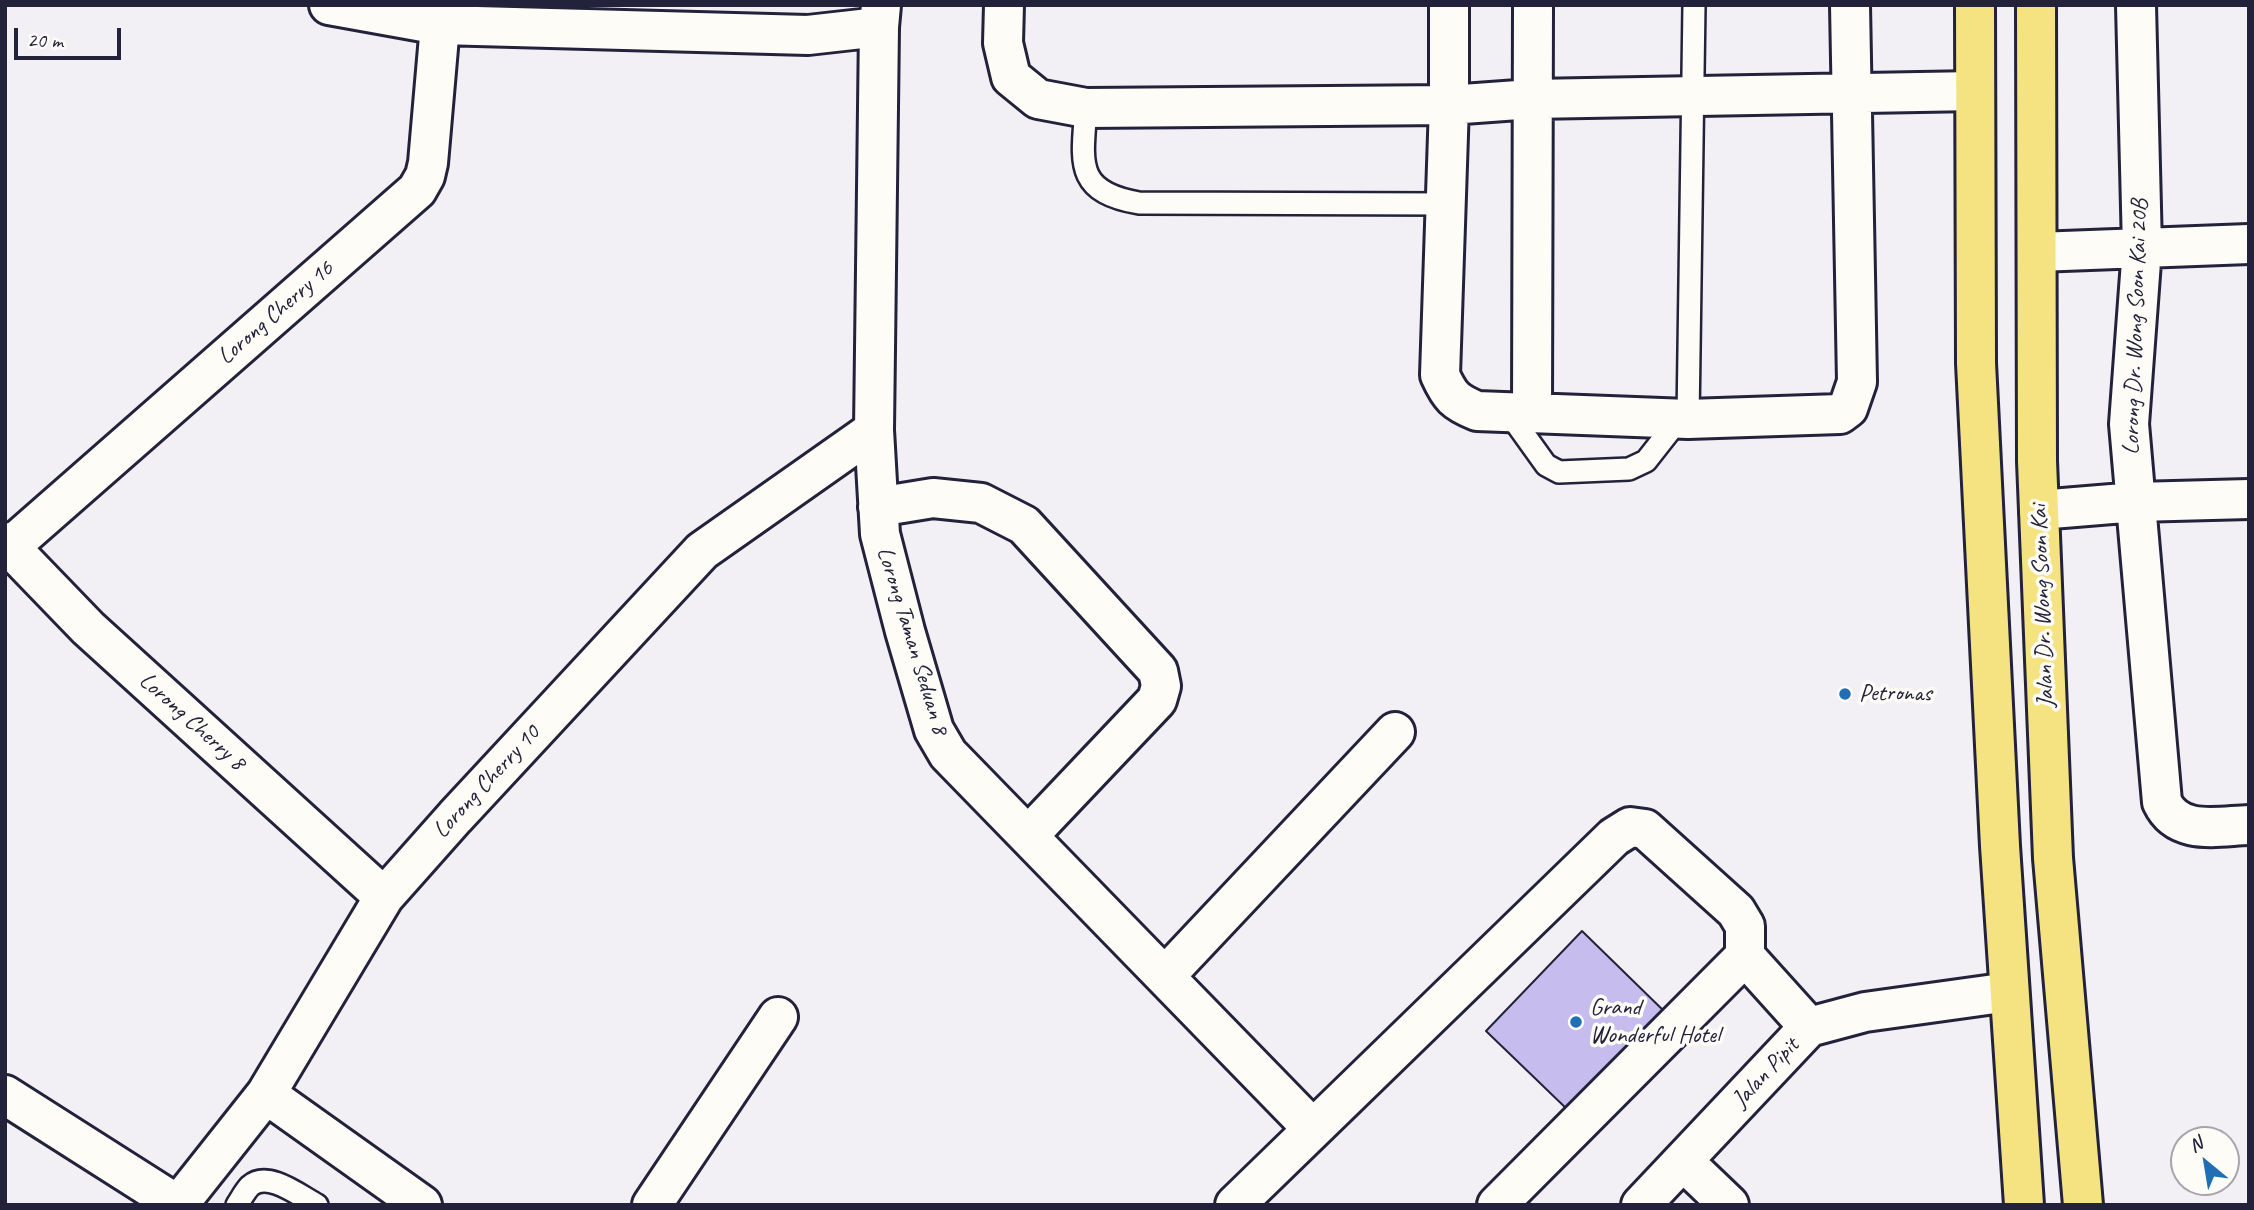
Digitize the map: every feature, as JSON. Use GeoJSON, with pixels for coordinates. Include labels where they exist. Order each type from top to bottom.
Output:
{"type":"FeatureCollection","features":[{"type":"Feature","properties":{"kind":"main road"},"geometry":{"type":"LineString","coordinates":[[1975,5],[1976,363],[2009,992],[2024,1205]]}},
{"type":"Feature","properties":{"kind":"main road","name":"Jalan Dr. Wong Soon Kai"},"geometry":{"type":"LineString","coordinates":[[2036,5],[2037,461],[2053,858],[2083,1205]]}},
{"type":"Feature","properties":{"kind":"street"},"geometry":{"type":"LineString","coordinates":[[329,5],[440,25],[808,34],[880,16]]}},
{"type":"Feature","properties":{"kind":"street"},"geometry":{"type":"LineString","coordinates":[[1004,5],[1003,43],[1011,77],[1038,99],[1086,108],[1449,105],[1532,99],[1975,91]]}},
{"type":"Feature","properties":{"kind":"street"},"geometry":{"type":"LineString","coordinates":[[1449,5],[1447,204],[1440,375],[1448,394],[1477,411],[1684,419],[1840,414],[1848,408],[1857,382],[1850,5]]}},
{"type":"Feature","properties":{"kind":"street"},"geometry":{"type":"LineString","coordinates":[[1520,412],[1533,5]]}},
{"type":"Feature","properties":{"kind":"street","name":"Lorong Dr. Wong Soon Kai 20B"},"geometry":{"type":"LineString","coordinates":[[2136,5],[2142,248],[2129,424],[2160,788],[2168,815],[2193,827],[2249,825]]}},
{"type":"Feature","properties":{"kind":"street","name":"Lorong Taman Seduan 8"},"geometry":{"type":"LineString","coordinates":[[880,16],[874,430],[878,507],[883,546],[934,730],[948,754],[1312,1128]]}},
{"type":"Feature","properties":{"kind":"street","name":"Lorong Cherry 16"},"geometry":{"type":"LineString","coordinates":[[7,545],[417,190],[425,176],[428,163],[440,25]]}},
{"type":"Feature","properties":{"kind":"street"},"geometry":{"type":"LineString","coordinates":[[2037,252],[2249,244]]}},
{"type":"Feature","properties":{"kind":"street","name":"Lorong Cherry 10"},"geometry":{"type":"LineString","coordinates":[[178,1205],[266,1094],[384,897],[464,806],[702,551],[874,430]]}},
{"type":"Feature","properties":{"kind":"street"},"geometry":{"type":"LineString","coordinates":[[878,507],[933,498],[981,503],[1024,525],[1158,671],[1161,686],[1157,700],[1028,836]]}},
{"type":"Feature","properties":{"kind":"street"},"geometry":{"type":"LineString","coordinates":[[2039,510],[2136,502],[2249,499]]}},
{"type":"Feature","properties":{"kind":"street","name":"Lorong Cherry 8"},"geometry":{"type":"LineString","coordinates":[[7,545],[88,628],[384,897]]}},
{"type":"Feature","properties":{"kind":"street"},"geometry":{"type":"LineString","coordinates":[[1166,975],[1395,732]]}},
{"type":"Feature","properties":{"kind":"street"},"geometry":{"type":"LineString","coordinates":[[1235,1205],[1614,837],[1630,827],[1646,829],[1736,911],[1745,926],[1745,956],[1809,1027]]}},
{"type":"Feature","properties":{"kind":"street"},"geometry":{"type":"LineString","coordinates":[[1497,1205],[1745,956]]}},
{"type":"Feature","properties":{"kind":"street","name":"Jalan Pipit"},"geometry":{"type":"LineString","coordinates":[[1641,1205],[1809,1027],[1865,1012],[2009,992]]}},
{"type":"Feature","properties":{"kind":"street"},"geometry":{"type":"LineString","coordinates":[[652,1205],[778,1017]]}},
{"type":"Feature","properties":{"kind":"street"},"geometry":{"type":"LineString","coordinates":[[5,1094],[178,1205]]}},
{"type":"Feature","properties":{"kind":"street"},"geometry":{"type":"LineString","coordinates":[[266,1094],[422,1205]]}},
{"type":"Feature","properties":{"kind":"street"},"geometry":{"type":"LineString","coordinates":[[1683,1161],[1729,1205]]}},
{"type":"Feature","properties":{"kind":"lane"},"geometry":{"type":"LineString","coordinates":[[1520,412],[1546,465],[1559,472],[1629,468],[1646,461],[1684,419],[1694,5]]}},
{"type":"Feature","properties":{"kind":"lane"},"geometry":{"type":"LineString","coordinates":[[1086,108],[1082,160],[1093,186],[1114,198],[1139,202],[1447,204]]}},
{"type":"Feature","properties":{"kind":"lane"},"geometry":{"type":"LineString","coordinates":[[237,1205],[251,1185],[262,1181],[274,1182],[317,1205]]}},
{"type":"Feature","properties":{"kind":"building","name":"Grand Wonderful Hotel"},"geometry":{"type":"Polygon","coordinates":[[[1582,931],[1667,1014],[1571,1113],[1486,1031],[1582,931]]]}},
{"type":"Feature","properties":{"kind":"place","name":"Petronas"},"geometry":{"type":"Point","coordinates":[1845,694]}},
{"type":"Feature","properties":{"kind":"place","name":"Grand Wonderful Hotel"},"geometry":{"type":"Point","coordinates":[1576,1022]}}]}
